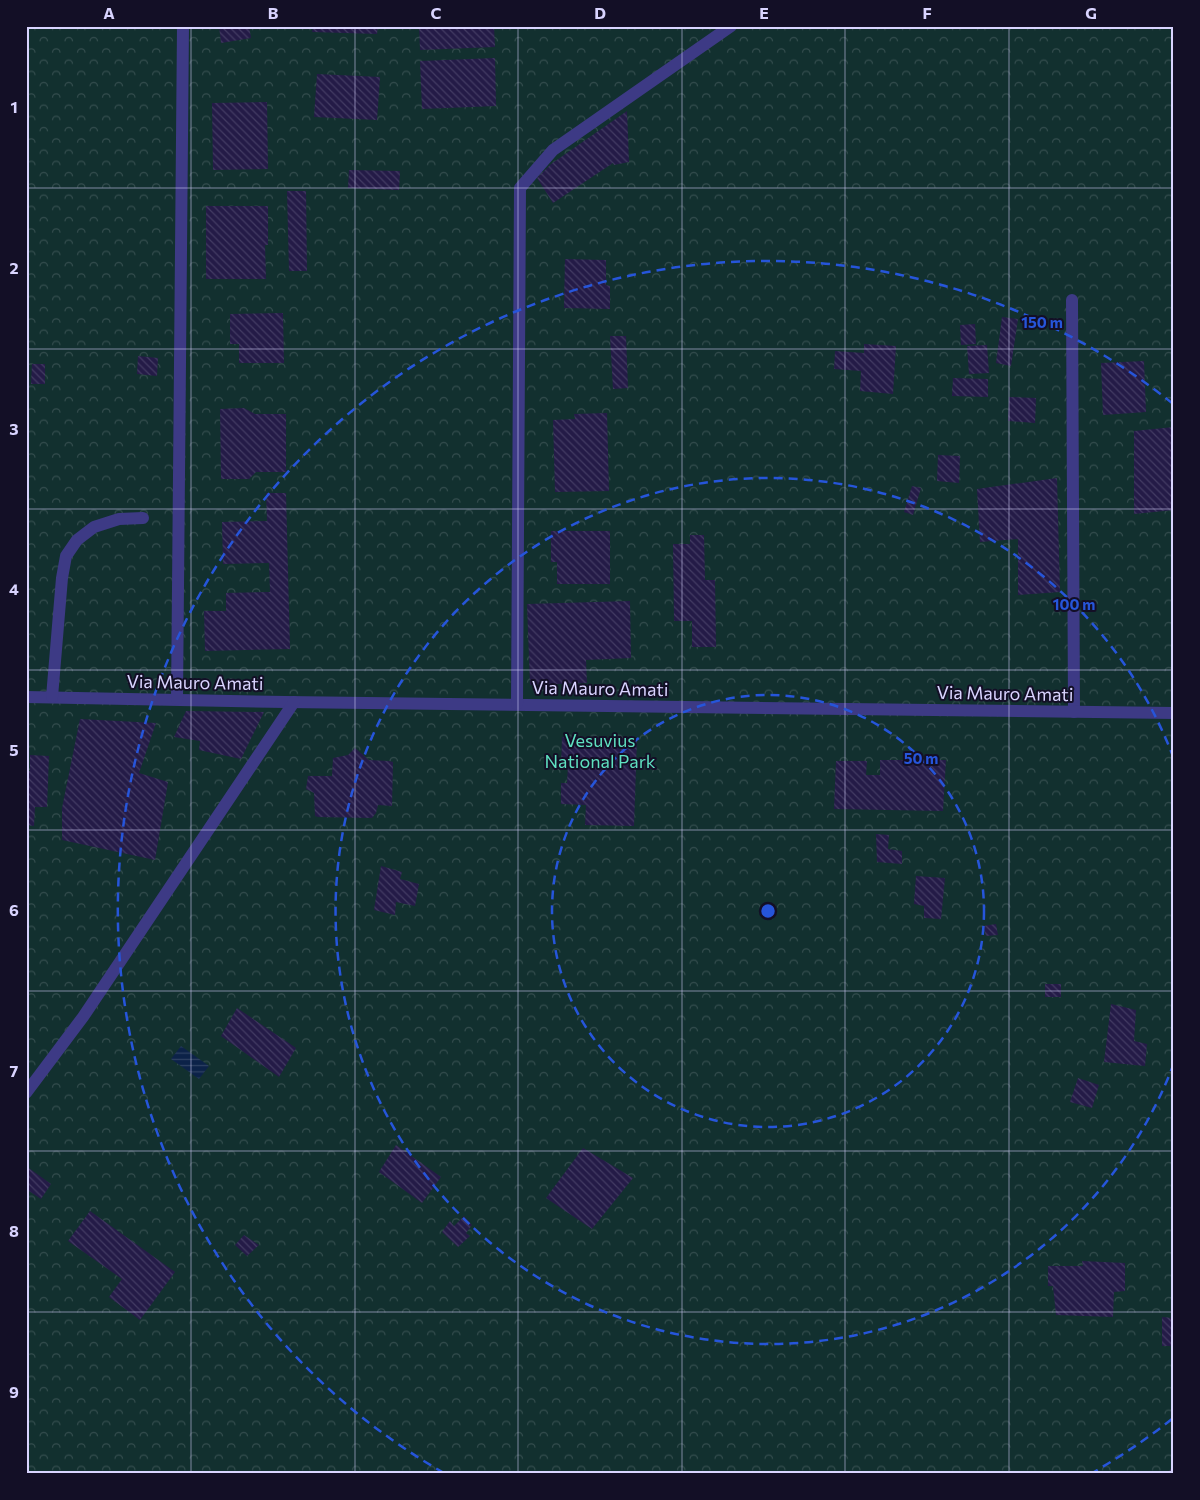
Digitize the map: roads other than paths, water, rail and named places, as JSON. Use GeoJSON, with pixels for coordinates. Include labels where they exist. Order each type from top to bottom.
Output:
{"type":"FeatureCollection","features":[{"type":"Feature","properties":{"kind":"street"},"geometry":{"type":"LineString","coordinates":[[178,700],[183,26]]}},
{"type":"Feature","properties":{"kind":"street"},"geometry":{"type":"LineString","coordinates":[[518,704],[520,188],[553,150],[731,26]]}},
{"type":"Feature","properties":{"kind":"street"},"geometry":{"type":"LineString","coordinates":[[1072,300],[1074,712]]}},
{"type":"Feature","properties":{"kind":"street"},"geometry":{"type":"LineString","coordinates":[[52,697],[62,578],[66,556],[77,540],[94,527],[118,519],[143,518]]}},
{"type":"Feature","properties":{"kind":"street","name":"Via Mauro Amati"},"geometry":{"type":"LineString","coordinates":[[26,697],[1174,713]]}},
{"type":"Feature","properties":{"kind":"street"},"geometry":{"type":"LineString","coordinates":[[26,1093],[82,1017],[294,702]]}},
{"type":"Feature","properties":{"kind":"water"},"geometry":{"type":"Polygon","coordinates":[[[181,1046],[209,1066],[199,1079],[171,1059],[181,1046]]]}},
{"type":"Feature","properties":{"kind":"park label","name":"Vesuvius National Park"},"geometry":{"type":"Point","coordinates":[600,750]}}]}
